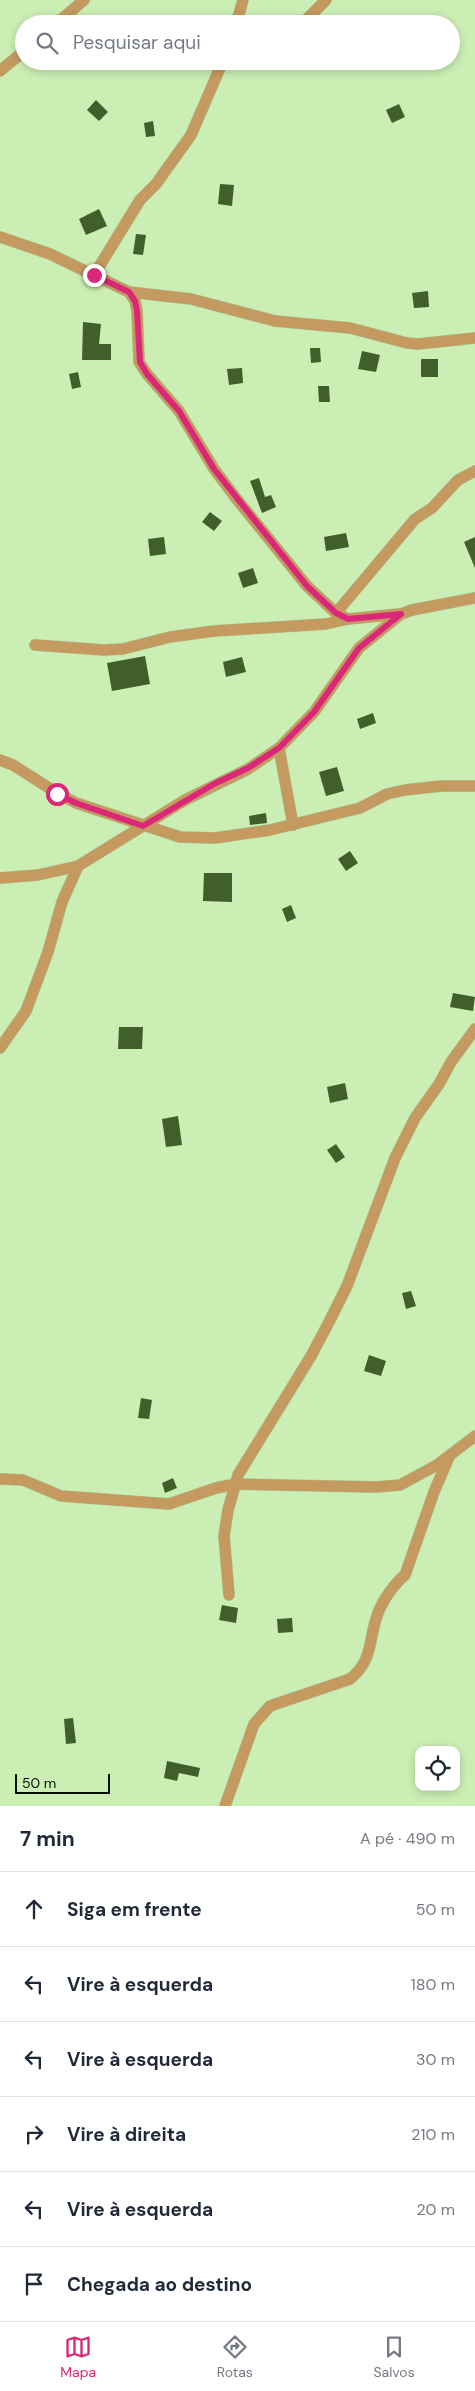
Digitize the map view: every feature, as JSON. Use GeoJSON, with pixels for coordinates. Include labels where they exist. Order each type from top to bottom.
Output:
{"type":"FeatureCollection","features":[{"type":"Feature","properties":{"kind":"street"},"geometry":{"type":"LineString","coordinates":[[66,15],[84,0]]}},
{"type":"Feature","properties":{"kind":"street"},"geometry":{"type":"LineString","coordinates":[[239,15],[243,0]]}},
{"type":"Feature","properties":{"kind":"street"},"geometry":{"type":"LineString","coordinates":[[311,15],[326,0]]}},
{"type":"Feature","properties":{"kind":"street"},"geometry":{"type":"LineString","coordinates":[[0,71],[15,58]]}},
{"type":"Feature","properties":{"kind":"street"},"geometry":{"type":"LineString","coordinates":[[94,275],[140,200],[175,160],[191,135],[218,70]]}},
{"type":"Feature","properties":{"kind":"street"},"geometry":{"type":"LineString","coordinates":[[0,237],[50,254],[129,292],[191,299],[275,321],[350,328],[407,343],[418,344],[475,338]]}},
{"type":"Feature","properties":{"kind":"street"},"geometry":{"type":"LineString","coordinates":[[129,292],[135,301],[137,311],[140,362],[147,374],[179,411],[214,469],[235,497],[307,586],[336,613],[348,619]]}},
{"type":"Feature","properties":{"kind":"street"},"geometry":{"type":"LineString","coordinates":[[336,613],[415,519],[432,508],[458,480],[475,471]]}},
{"type":"Feature","properties":{"kind":"street"},"geometry":{"type":"LineString","coordinates":[[35,646],[104,650],[123,649],[170,637],[214,631],[326,624],[348,619],[401,614],[412,610],[475,598]]}},
{"type":"Feature","properties":{"kind":"street"},"geometry":{"type":"LineString","coordinates":[[0,878],[38,874],[78,866],[192,796],[248,768],[279,748],[314,712],[359,648],[401,614]]}},
{"type":"Feature","properties":{"kind":"street"},"geometry":{"type":"LineString","coordinates":[[279,748],[293,825]]}},
{"type":"Feature","properties":{"kind":"street"},"geometry":{"type":"LineString","coordinates":[[0,760],[13,765],[57,794],[76,803],[180,837],[215,838],[293,825],[360,808],[387,794],[405,790],[441,786],[475,786]]}},
{"type":"Feature","properties":{"kind":"street"},"geometry":{"type":"LineString","coordinates":[[0,1048],[29,1002],[48,952],[62,902],[78,866]]}},
{"type":"Feature","properties":{"kind":"street"},"geometry":{"type":"LineString","coordinates":[[228,1595],[224,1536],[238,1475],[311,1356],[343,1294],[395,1158],[415,1118],[475,1029]]}},
{"type":"Feature","properties":{"kind":"street"},"geometry":{"type":"LineString","coordinates":[[0,1479],[23,1480],[61,1496],[169,1504],[216,1488],[236,1484],[400,1486],[419,1477],[475,1436]]}},
{"type":"Feature","properties":{"kind":"street"},"geometry":{"type":"LineString","coordinates":[[225,1806],[254,1724],[270,1706],[350,1679],[361,1671],[367,1657],[378,1612],[397,1581],[405,1575],[434,1492],[450,1456]]}},
{"type":"Feature","properties":{"kind":"building"},"geometry":{"type":"Polygon","coordinates":[[[96,100],[108,112],[99,121],[87,110],[96,100]]]}},
{"type":"Feature","properties":{"kind":"building"},"geometry":{"type":"Polygon","coordinates":[[[399,104],[405,117],[392,123],[386,110],[399,104]]]}},
{"type":"Feature","properties":{"kind":"building"},"geometry":{"type":"Polygon","coordinates":[[[153,121],[155,136],[146,137],[144,123],[153,121]]]}},
{"type":"Feature","properties":{"kind":"building"},"geometry":{"type":"Polygon","coordinates":[[[220,184],[234,185],[232,206],[218,204],[220,184]]]}},
{"type":"Feature","properties":{"kind":"building"},"geometry":{"type":"Polygon","coordinates":[[[99,209],[107,226],[86,235],[79,219],[99,209]]]}},
{"type":"Feature","properties":{"kind":"building"},"geometry":{"type":"Polygon","coordinates":[[[136,234],[146,235],[143,255],[133,254],[136,234]]]}},
{"type":"Feature","properties":{"kind":"building"},"geometry":{"type":"Polygon","coordinates":[[[428,291],[429,307],[414,308],[412,293],[428,291]]]}},
{"type":"Feature","properties":{"kind":"building"},"geometry":{"type":"Polygon","coordinates":[[[83,322],[101,324],[99,344],[111,344],[111,360],[82,360],[83,322]]]}},
{"type":"Feature","properties":{"kind":"building"},"geometry":{"type":"Polygon","coordinates":[[[310,348],[320,348],[321,362],[311,363],[310,348]]]}},
{"type":"Feature","properties":{"kind":"building"},"geometry":{"type":"Polygon","coordinates":[[[362,351],[380,355],[376,372],[358,369],[362,351]]]}},
{"type":"Feature","properties":{"kind":"building"},"geometry":{"type":"Polygon","coordinates":[[[421,359],[438,359],[438,377],[421,377],[421,359]]]}},
{"type":"Feature","properties":{"kind":"building"},"geometry":{"type":"Polygon","coordinates":[[[242,368],[243,383],[229,385],[227,369],[242,368]]]}},
{"type":"Feature","properties":{"kind":"building"},"geometry":{"type":"Polygon","coordinates":[[[78,372],[81,387],[72,389],[69,374],[78,372]]]}},
{"type":"Feature","properties":{"kind":"building"},"geometry":{"type":"Polygon","coordinates":[[[318,386],[329,386],[330,402],[319,402],[318,386]]]}},
{"type":"Feature","properties":{"kind":"building"},"geometry":{"type":"Polygon","coordinates":[[[259,478],[265,497],[271,495],[276,507],[262,513],[250,481],[259,478]]]}},
{"type":"Feature","properties":{"kind":"building"},"geometry":{"type":"Polygon","coordinates":[[[210,512],[222,521],[214,531],[202,522],[210,512]]]}},
{"type":"Feature","properties":{"kind":"building"},"geometry":{"type":"Polygon","coordinates":[[[346,533],[349,547],[326,551],[324,537],[346,533]]]}},
{"type":"Feature","properties":{"kind":"building"},"geometry":{"type":"Polygon","coordinates":[[[164,537],[166,554],[150,556],[148,539],[164,537]]]}},
{"type":"Feature","properties":{"kind":"building"},"geometry":{"type":"Polygon","coordinates":[[[475,537],[475,568],[464,542],[475,537]]]}},
{"type":"Feature","properties":{"kind":"building"},"geometry":{"type":"Polygon","coordinates":[[[253,568],[258,583],[243,588],[238,573],[253,568]]]}},
{"type":"Feature","properties":{"kind":"building"},"geometry":{"type":"Polygon","coordinates":[[[145,656],[150,684],[112,691],[107,663],[145,656]]]}},
{"type":"Feature","properties":{"kind":"building"},"geometry":{"type":"Polygon","coordinates":[[[242,657],[246,672],[226,677],[223,662],[242,657]]]}},
{"type":"Feature","properties":{"kind":"building"},"geometry":{"type":"Polygon","coordinates":[[[373,713],[376,723],[360,729],[357,719],[373,713]]]}},
{"type":"Feature","properties":{"kind":"building"},"geometry":{"type":"Polygon","coordinates":[[[337,767],[344,791],[326,796],[319,772],[337,767]]]}},
{"type":"Feature","properties":{"kind":"building"},"geometry":{"type":"Polygon","coordinates":[[[266,813],[267,823],[250,825],[249,816],[266,813]]]}},
{"type":"Feature","properties":{"kind":"building"},"geometry":{"type":"Polygon","coordinates":[[[350,851],[358,863],[346,871],[338,859],[350,851]]]}},
{"type":"Feature","properties":{"kind":"building"},"geometry":{"type":"Polygon","coordinates":[[[204,873],[232,873],[232,902],[203,901],[204,873]]]}},
{"type":"Feature","properties":{"kind":"building"},"geometry":{"type":"Polygon","coordinates":[[[291,905],[296,918],[287,922],[282,909],[291,905]]]}},
{"type":"Feature","properties":{"kind":"building"},"geometry":{"type":"Polygon","coordinates":[[[453,993],[475,997],[473,1011],[450,1007],[453,993]]]}},
{"type":"Feature","properties":{"kind":"building"},"geometry":{"type":"Polygon","coordinates":[[[119,1027],[143,1027],[142,1049],[118,1049],[119,1027]]]}},
{"type":"Feature","properties":{"kind":"building"},"geometry":{"type":"Polygon","coordinates":[[[345,1083],[348,1099],[330,1103],[327,1087],[345,1083]]]}},
{"type":"Feature","properties":{"kind":"building"},"geometry":{"type":"Polygon","coordinates":[[[178,1116],[182,1145],[166,1147],[162,1119],[178,1116]]]}},
{"type":"Feature","properties":{"kind":"building"},"geometry":{"type":"Polygon","coordinates":[[[336,1144],[345,1157],[336,1163],[327,1150],[336,1144]]]}},
{"type":"Feature","properties":{"kind":"building"},"geometry":{"type":"Polygon","coordinates":[[[411,1291],[416,1306],[406,1309],[402,1293],[411,1291]]]}},
{"type":"Feature","properties":{"kind":"building"},"geometry":{"type":"Polygon","coordinates":[[[369,1355],[386,1361],[381,1376],[364,1371],[369,1355]]]}},
{"type":"Feature","properties":{"kind":"building"},"geometry":{"type":"Polygon","coordinates":[[[141,1398],[152,1400],[149,1419],[138,1418],[141,1398]]]}},
{"type":"Feature","properties":{"kind":"building"},"geometry":{"type":"Polygon","coordinates":[[[173,1478],[177,1488],[165,1493],[162,1483],[173,1478]]]}},
{"type":"Feature","properties":{"kind":"building"},"geometry":{"type":"Polygon","coordinates":[[[222,1605],[238,1608],[236,1623],[219,1620],[222,1605]]]}},
{"type":"Feature","properties":{"kind":"building"},"geometry":{"type":"Polygon","coordinates":[[[292,1618],[293,1632],[278,1633],[277,1619],[292,1618]]]}},
{"type":"Feature","properties":{"kind":"building"},"geometry":{"type":"Polygon","coordinates":[[[73,1718],[76,1743],[66,1744],[64,1719],[73,1718]]]}},
{"type":"Feature","properties":{"kind":"building"},"geometry":{"type":"Polygon","coordinates":[[[167,1761],[200,1768],[198,1777],[179,1773],[177,1781],[164,1778],[167,1761]]]}},
{"type":"Feature","properties":{"kind":"route"},"geometry":{"type":"LineString","coordinates":[[57,794],[76,803],[143,826],[185,800],[248,768],[279,748],[314,712],[359,648],[401,614],[348,619],[336,613],[307,586],[235,497],[214,469],[179,411],[147,374],[140,362],[137,311],[135,301],[129,292],[94,275]]}}]}
